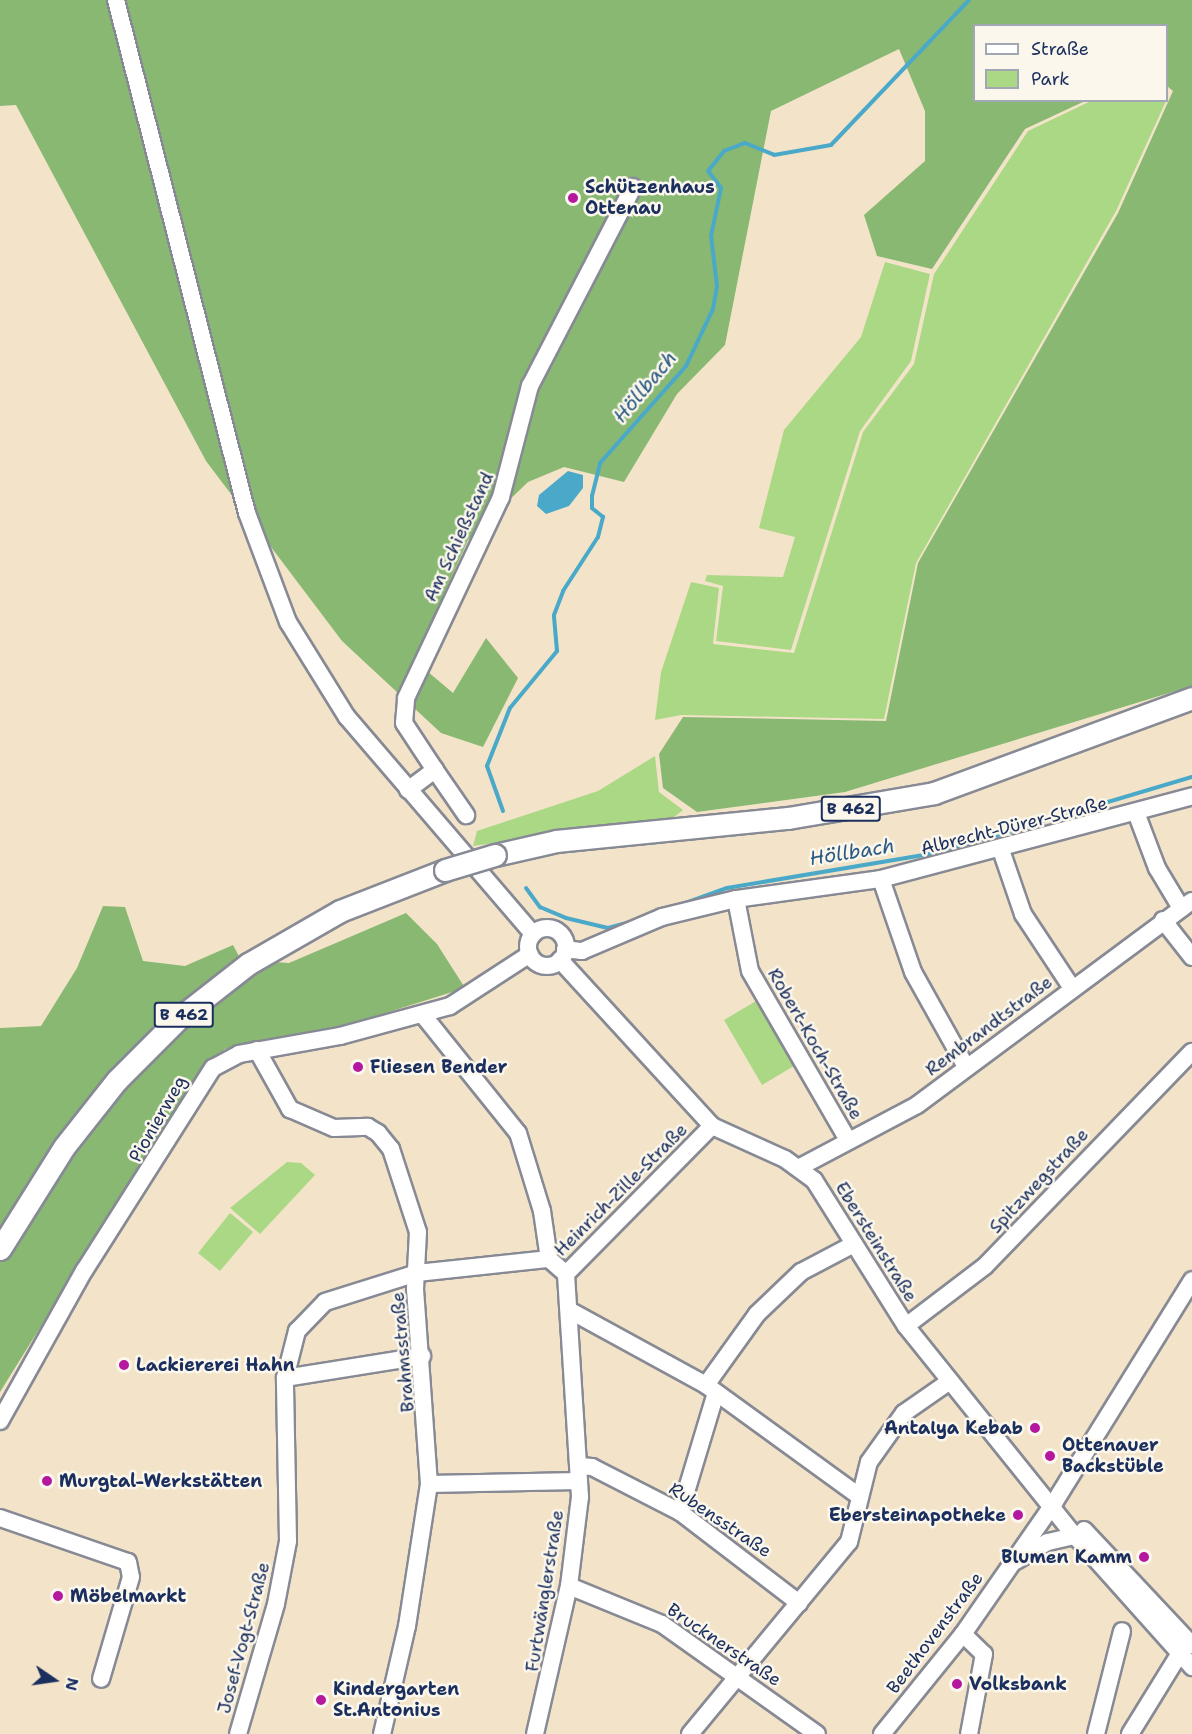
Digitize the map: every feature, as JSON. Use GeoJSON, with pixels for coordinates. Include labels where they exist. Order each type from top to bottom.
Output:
{"type":"FeatureCollection","features":[{"type":"Feature","properties":{"kind":"main road","name":"B 462"},"geometry":{"type":"LineString","coordinates":[[0,1249],[64,1147],[117,1080],[180,1018],[248,964],[340,911],[445,870],[495,855],[556,841],[788,818],[934,793],[1192,698]]}},
{"type":"Feature","properties":{"kind":"street"},"geometry":{"type":"LineString","coordinates":[[116,0],[266,569],[318,678],[408,790],[533,934],[530,954],[543,965],[563,955]]}},
{"type":"Feature","properties":{"kind":"street","name":"Am Schießstand"},"geometry":{"type":"LineString","coordinates":[[466,815],[404,723],[406,698],[501,497],[530,386],[633,187]]}},
{"type":"Feature","properties":{"kind":"street"},"geometry":{"type":"LineString","coordinates":[[408,790],[435,770]]}},
{"type":"Feature","properties":{"kind":"street","name":"Albrecht-Dürer-Straße"},"geometry":{"type":"LineString","coordinates":[[563,955],[582,951],[662,917],[736,900],[881,879],[1139,820],[1192,796]]}},
{"type":"Feature","properties":{"kind":"street"},"geometry":{"type":"LineString","coordinates":[[1139,820],[1157,868],[1187,904]]}},
{"type":"Feature","properties":{"kind":"street"},"geometry":{"type":"LineString","coordinates":[[1001,850],[1023,914],[1071,988]]}},
{"type":"Feature","properties":{"kind":"street"},"geometry":{"type":"LineString","coordinates":[[881,879],[884,896],[913,972],[966,1067]]}},
{"type":"Feature","properties":{"kind":"street","name":"Robert-Koch-Straße"},"geometry":{"type":"LineString","coordinates":[[736,900],[750,971],[847,1138]]}},
{"type":"Feature","properties":{"kind":"street","name":"Rembrandtstraße"},"geometry":{"type":"LineString","coordinates":[[800,1167],[847,1138],[917,1105],[1071,988],[1187,904]]}},
{"type":"Feature","properties":{"kind":"street"},"geometry":{"type":"LineString","coordinates":[[1163,920],[1192,957]]}},
{"type":"Feature","properties":{"kind":"street","name":"Ebersteinstraße"},"geometry":{"type":"LineString","coordinates":[[533,934],[555,930],[563,955],[712,1126],[800,1167],[834,1208],[906,1326],[1054,1503],[1188,1643],[1192,1666]]}},
{"type":"Feature","properties":{"kind":"street","name":"Pionierweg"},"geometry":{"type":"LineString","coordinates":[[0,1421],[194,1093],[213,1068],[257,1050],[423,1015],[450,1006],[530,954]]}},
{"type":"Feature","properties":{"kind":"street"},"geometry":{"type":"LineString","coordinates":[[423,1015],[518,1133],[542,1211],[549,1259]]}},
{"type":"Feature","properties":{"kind":"street","name":"Brahmsstraße"},"geometry":{"type":"LineString","coordinates":[[257,1050],[290,1109],[334,1128],[368,1127],[390,1149],[416,1222],[429,1484],[407,1626],[382,1734]]}},
{"type":"Feature","properties":{"kind":"street","name":"Spitzwegstraße"},"geometry":{"type":"LineString","coordinates":[[906,1326],[986,1266],[1192,1052]]}},
{"type":"Feature","properties":{"kind":"street","name":"Heinrich-Zille-Straße"},"geometry":{"type":"LineString","coordinates":[[417,1274],[549,1259],[566,1274],[712,1126]]}},
{"type":"Feature","properties":{"kind":"street"},"geometry":{"type":"LineString","coordinates":[[680,1512],[711,1389],[765,1307],[801,1272],[854,1244]]}},
{"type":"Feature","properties":{"kind":"street","name":"Josef-Vogt-Straße"},"geometry":{"type":"LineString","coordinates":[[238,1734],[276,1604],[288,1541],[285,1378],[297,1331],[325,1302],[417,1274]]}},
{"type":"Feature","properties":{"kind":"street","name":"Furtwänglerstraße"},"geometry":{"type":"LineString","coordinates":[[535,1734],[569,1586],[579,1473],[566,1274]]}},
{"type":"Feature","properties":{"kind":"street","name":"Beethovenstraße"},"geometry":{"type":"LineString","coordinates":[[882,1734],[963,1634],[1054,1503],[1192,1280]]}},
{"type":"Feature","properties":{"kind":"street"},"geometry":{"type":"LineString","coordinates":[[569,1310],[711,1389],[859,1496]]}},
{"type":"Feature","properties":{"kind":"street"},"geometry":{"type":"LineString","coordinates":[[285,1378],[422,1356]]}},
{"type":"Feature","properties":{"kind":"street"},"geometry":{"type":"LineString","coordinates":[[690,1734],[849,1542],[869,1462],[904,1413],[950,1381]]}},
{"type":"Feature","properties":{"kind":"street","name":"Rubensstraße"},"geometry":{"type":"LineString","coordinates":[[429,1484],[579,1473],[592,1467],[680,1512],[799,1603]]}},
{"type":"Feature","properties":{"kind":"street","name":"Ebersteinstraße"},"geometry":{"type":"LineString","coordinates":[[1054,1503],[1075,1536],[1188,1643]]}},
{"type":"Feature","properties":{"kind":"street"},"geometry":{"type":"LineString","coordinates":[[0,1518],[128,1562],[131,1577],[100,1679]]}},
{"type":"Feature","properties":{"kind":"street"},"geometry":{"type":"LineString","coordinates":[[1010,1565],[1048,1542],[1075,1536]]}},
{"type":"Feature","properties":{"kind":"street","name":"Brucknerstraße"},"geometry":{"type":"LineString","coordinates":[[569,1586],[662,1624],[740,1675],[817,1734]]}},
{"type":"Feature","properties":{"kind":"street"},"geometry":{"type":"LineString","coordinates":[[1096,1734],[1122,1631]]}},
{"type":"Feature","properties":{"kind":"street"},"geometry":{"type":"LineString","coordinates":[[963,1634],[984,1654],[969,1734]]}},
{"type":"Feature","properties":{"kind":"street"},"geometry":{"type":"LineString","coordinates":[[1130,1734],[1188,1643]]}},
{"type":"Feature","properties":{"kind":"green space"},"geometry":{"type":"Polygon","coordinates":[[[0,0],[1192,0],[1192,686],[845,792],[697,812],[663,788],[659,754],[683,717],[886,721],[918,563],[1118,213],[1173,91],[1168,87],[1168,24],[973,24],[973,102],[1083,102],[1025,129],[932,269],[877,256],[864,215],[925,161],[925,111],[899,49],[771,111],[725,345],[677,394],[624,482],[564,467],[528,482],[468,540],[414,660],[453,693],[486,638],[518,678],[483,747],[441,733],[342,641],[206,461],[16,105],[0,106],[0,0]]]}},
{"type":"Feature","properties":{"kind":"green space"},"geometry":{"type":"Polygon","coordinates":[[[1089,102],[1166,102],[1116,211],[916,563],[884,719],[681,715],[655,720],[661,672],[691,582],[719,588],[713,644],[794,653],[863,432],[914,364],[934,274],[1028,131],[1089,102]]]}},
{"type":"Feature","properties":{"kind":"green space"},"geometry":{"type":"Polygon","coordinates":[[[885,262],[930,274],[911,361],[860,431],[791,650],[716,641],[723,586],[705,581],[707,575],[783,577],[795,537],[759,528],[784,430],[861,337],[885,262]]]}},
{"type":"Feature","properties":{"kind":"green space"},"geometry":{"type":"Polygon","coordinates":[[[655,756],[659,792],[683,810],[673,818],[473,846],[477,831],[598,791],[655,756]]]}},
{"type":"Feature","properties":{"kind":"green space"},"geometry":{"type":"Polygon","coordinates":[[[103,906],[125,907],[143,961],[185,966],[233,945],[241,960],[289,963],[406,913],[437,944],[465,988],[309,1037],[225,1049],[199,1072],[0,1392],[0,1028],[41,1026],[77,968],[103,906]]]}},
{"type":"Feature","properties":{"kind":"green space"},"geometry":{"type":"Polygon","coordinates":[[[761,998],[799,1063],[762,1085],[724,1020],[761,998]]]}},
{"type":"Feature","properties":{"kind":"green space"},"geometry":{"type":"Polygon","coordinates":[[[287,1162],[301,1163],[315,1175],[260,1234],[230,1208],[287,1162]]]}},
{"type":"Feature","properties":{"kind":"green space"},"geometry":{"type":"Polygon","coordinates":[[[230,1213],[253,1232],[220,1271],[198,1253],[230,1213]]]}},
{"type":"Feature","properties":{"kind":"water"},"geometry":{"type":"Polygon","coordinates":[[[568,471],[583,475],[583,488],[569,506],[546,514],[537,506],[539,495],[568,471]]]}},
{"type":"Feature","properties":{"kind":"waterway","name":"Höllbach"},"geometry":{"type":"LineString","coordinates":[[503,811],[487,766],[510,708],[557,651],[554,615],[563,591],[598,537],[603,517],[592,508],[592,496],[600,463],[686,366],[713,309],[717,286],[711,236],[721,188],[708,171],[724,151],[745,143],[774,155],[831,145],[969,0]]}},
{"type":"Feature","properties":{"kind":"waterway","name":"Höllbach"},"geometry":{"type":"LineString","coordinates":[[680,905],[727,888],[937,853],[1192,777]]}},
{"type":"Feature","properties":{"kind":"waterway","name":"Höllbach"},"geometry":{"type":"LineString","coordinates":[[526,888],[540,907],[566,918],[608,928],[631,922]]}},
{"type":"Feature","properties":{"kind":"place","name":"Schützenhaus Ottenau"},"geometry":{"type":"Point","coordinates":[573,198]}},
{"type":"Feature","properties":{"kind":"place","name":"Fliesen Bender"},"geometry":{"type":"Point","coordinates":[358,1067]}},
{"type":"Feature","properties":{"kind":"place","name":"Lackiererei Hahn"},"geometry":{"type":"Point","coordinates":[124,1365]}},
{"type":"Feature","properties":{"kind":"place","name":"Antalya Kebab"},"geometry":{"type":"Point","coordinates":[1035,1428]}},
{"type":"Feature","properties":{"kind":"place","name":"Ottenauer Backstüble"},"geometry":{"type":"Point","coordinates":[1050,1456]}},
{"type":"Feature","properties":{"kind":"place","name":"Murgtal-Werkstätten"},"geometry":{"type":"Point","coordinates":[47,1481]}},
{"type":"Feature","properties":{"kind":"place","name":"Ebersteinapotheke"},"geometry":{"type":"Point","coordinates":[1018,1515]}},
{"type":"Feature","properties":{"kind":"place","name":"Blumen Kamm"},"geometry":{"type":"Point","coordinates":[1144,1557]}},
{"type":"Feature","properties":{"kind":"place","name":"Möbelmarkt"},"geometry":{"type":"Point","coordinates":[58,1596]}},
{"type":"Feature","properties":{"kind":"place","name":"Volksbank"},"geometry":{"type":"Point","coordinates":[957,1684]}},
{"type":"Feature","properties":{"kind":"place","name":"Kindergarten St.Antonius"},"geometry":{"type":"Point","coordinates":[321,1700]}}]}
